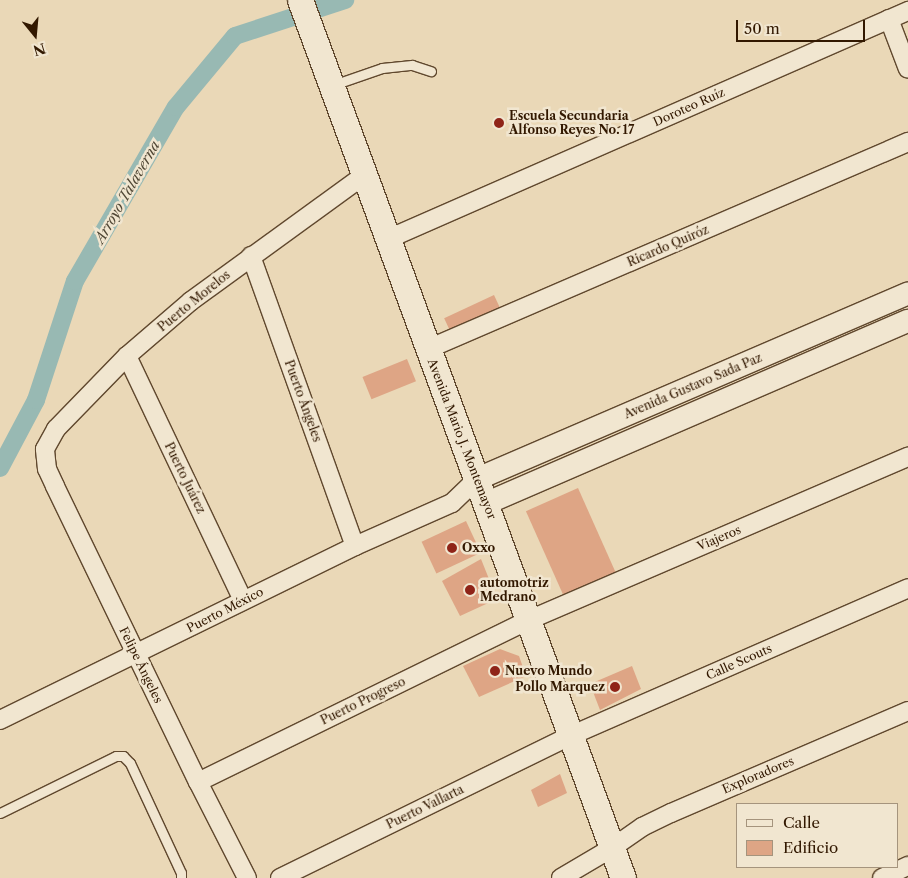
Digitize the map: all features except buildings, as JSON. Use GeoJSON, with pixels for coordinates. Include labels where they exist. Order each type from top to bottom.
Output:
{"type":"FeatureCollection","features":[{"type":"Feature","properties":{"kind":"main road","name":"Avenida Mario J. Montemayor"},"geometry":{"type":"LineString","coordinates":[[300,0],[428,349],[487,503],[623,878]]}},
{"type":"Feature","properties":{"kind":"street","name":"Doroteo Ruíz"},"geometry":{"type":"LineString","coordinates":[[388,239],[908,11]]}},
{"type":"Feature","properties":{"kind":"street"},"geometry":{"type":"LineString","coordinates":[[889,19],[908,68]]}},
{"type":"Feature","properties":{"kind":"street","name":"Ricardo Quiróz"},"geometry":{"type":"LineString","coordinates":[[428,349],[908,142]]}},
{"type":"Feature","properties":{"kind":"street","name":"Puerto Morelos"},"geometry":{"type":"LineString","coordinates":[[45,449],[56,429],[127,356],[191,301],[364,176]]}},
{"type":"Feature","properties":{"kind":"street","name":"Puerto Ángeles"},"geometry":{"type":"LineString","coordinates":[[251,256],[355,546]]}},
{"type":"Feature","properties":{"kind":"street","name":"Avenida Gustavo Sada Paz"},"geometry":{"type":"LineString","coordinates":[[477,478],[908,293]]}},
{"type":"Feature","properties":{"kind":"street","name":"Avenida Gustavo Sada Paz"},"geometry":{"type":"LineString","coordinates":[[487,503],[908,321]]}},
{"type":"Feature","properties":{"kind":"street","name":"Puerto Juárez"},"geometry":{"type":"LineString","coordinates":[[127,356],[243,600]]}},
{"type":"Feature","properties":{"kind":"street","name":"Felipe Ángeles"},"geometry":{"type":"LineString","coordinates":[[45,449],[48,469],[55,486],[198,782],[247,878]]}},
{"type":"Feature","properties":{"kind":"street","name":"Viajeros"},"geometry":{"type":"LineString","coordinates":[[529,620],[908,457]]}},
{"type":"Feature","properties":{"kind":"street","name":"Puerto México"},"geometry":{"type":"LineString","coordinates":[[0,720],[355,546],[452,503],[477,478]]}},
{"type":"Feature","properties":{"kind":"street","name":"Puerto México"},"geometry":{"type":"LineString","coordinates":[[452,503],[487,503]]}},
{"type":"Feature","properties":{"kind":"street","name":"Calle Scouts"},"geometry":{"type":"LineString","coordinates":[[570,736],[908,588]]}},
{"type":"Feature","properties":{"kind":"street","name":"Puerto Progreso"},"geometry":{"type":"LineString","coordinates":[[198,782],[529,620]]}},
{"type":"Feature","properties":{"kind":"street","name":"Exploradores"},"geometry":{"type":"LineString","coordinates":[[561,878],[612,848],[642,827],[908,710]]}},
{"type":"Feature","properties":{"kind":"street","name":"Puerto Vallarta"},"geometry":{"type":"LineString","coordinates":[[280,878],[570,736]]}},
{"type":"Feature","properties":{"kind":"street"},"geometry":{"type":"LineString","coordinates":[[882,878],[908,866]]}},
{"type":"Feature","properties":{"kind":"lane"},"geometry":{"type":"LineString","coordinates":[[331,86],[382,68],[412,65],[431,70]]}},
{"type":"Feature","properties":{"kind":"lane"},"geometry":{"type":"LineString","coordinates":[[0,813],[116,756],[123,756],[130,763],[181,878]]}},
{"type":"Feature","properties":{"kind":"waterway","name":"Arroyo Talaverna"},"geometry":{"type":"LineString","coordinates":[[0,468],[36,400],[75,281],[176,107],[235,36],[345,0]]}},
{"type":"Feature","properties":{"kind":"place","name":"Escuela Secundaria Alfonso Reyes No. 17"},"geometry":{"type":"Point","coordinates":[499,123]}},
{"type":"Feature","properties":{"kind":"place","name":"Oxxo"},"geometry":{"type":"Point","coordinates":[452,548]}},
{"type":"Feature","properties":{"kind":"place","name":"automotriz Medrano"},"geometry":{"type":"Point","coordinates":[470,590]}},
{"type":"Feature","properties":{"kind":"place","name":"Nuevo Mundo"},"geometry":{"type":"Point","coordinates":[495,671]}},
{"type":"Feature","properties":{"kind":"place","name":"Pollo Marquez"},"geometry":{"type":"Point","coordinates":[615,687]}}]}
